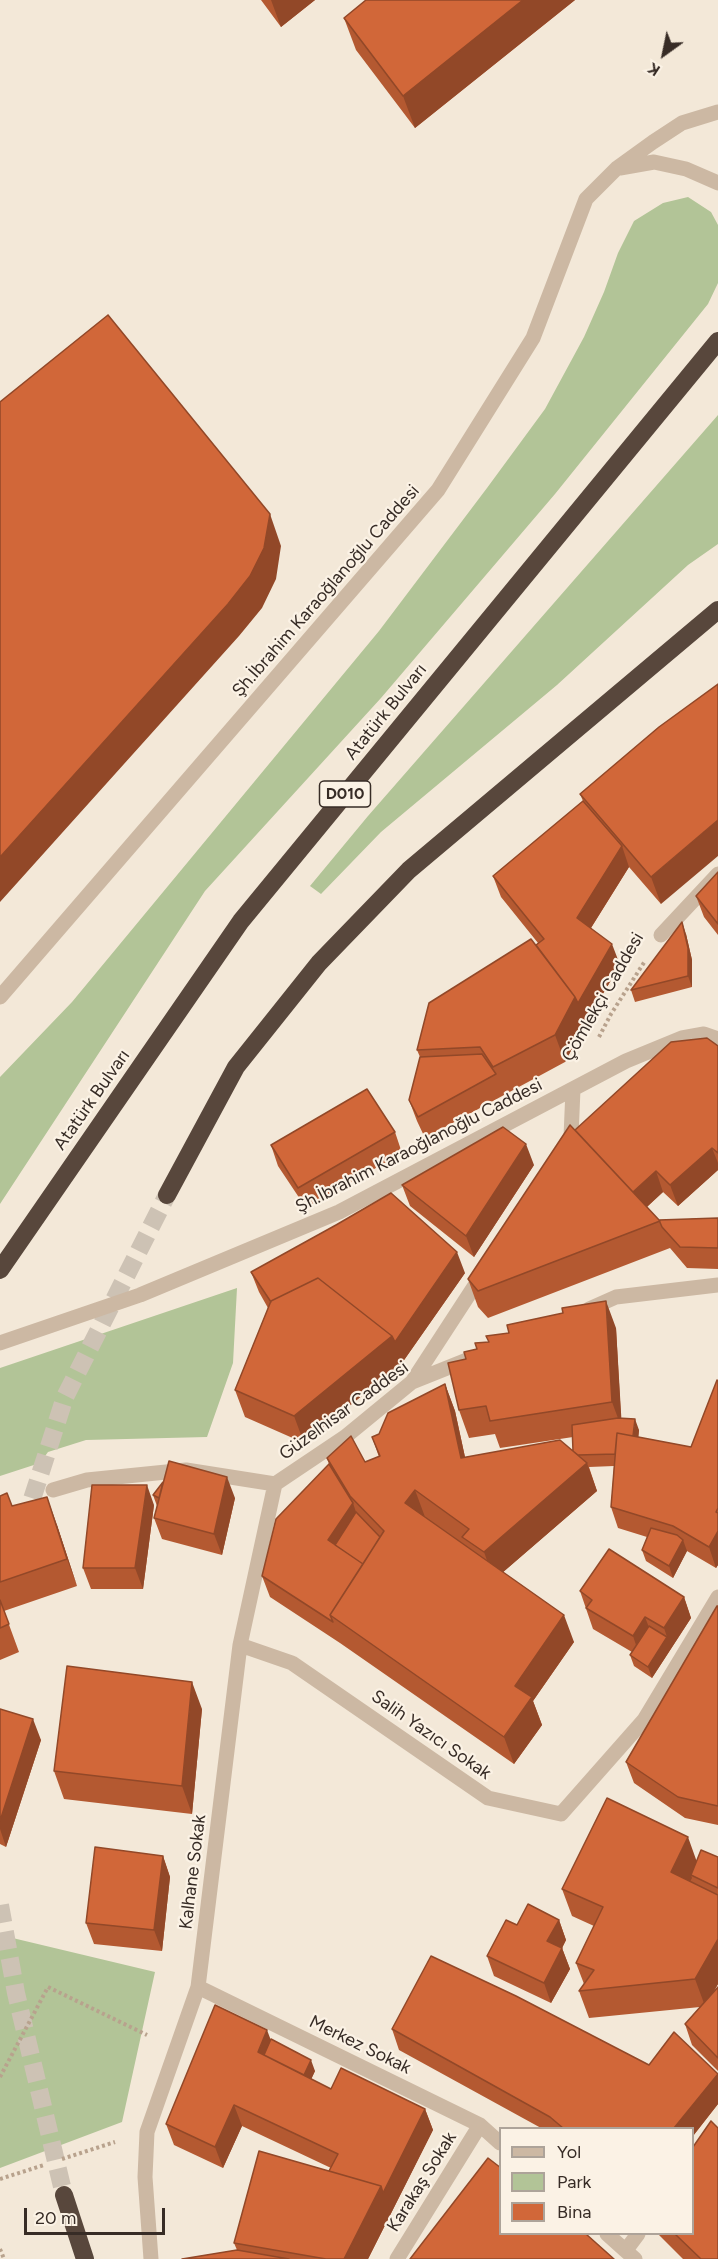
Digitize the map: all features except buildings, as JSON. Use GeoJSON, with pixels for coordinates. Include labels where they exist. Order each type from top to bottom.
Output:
{"type":"FeatureCollection","features":[{"type":"Feature","properties":{"kind":"highway","name":"Atatürk Bulvarı"},"geometry":{"type":"LineString","coordinates":[[0,1270],[241,921],[718,341]]}},
{"type":"Feature","properties":{"kind":"highway"},"geometry":{"type":"LineString","coordinates":[[167,1195],[236,1066],[319,963],[409,870],[718,610]]}},
{"type":"Feature","properties":{"kind":"highway"},"geometry":{"type":"LineString","coordinates":[[64,2195],[85,2259]]}},
{"type":"Feature","properties":{"kind":"street","name":"Şh.İbrahim Karaoğlanoğlu Caddesi"},"geometry":{"type":"LineString","coordinates":[[0,997],[438,490],[533,338],[586,199],[617,168],[682,123],[718,111]]}},
{"type":"Feature","properties":{"kind":"street"},"geometry":{"type":"LineString","coordinates":[[617,168],[654,162],[686,169],[718,183]]}},
{"type":"Feature","properties":{"kind":"street","name":"Çömlekçi Caddesi"},"geometry":{"type":"LineString","coordinates":[[661,935],[718,874]]}},
{"type":"Feature","properties":{"kind":"street","name":"Şh.İbrahim Karaoğlanoğlu Caddesi"},"geometry":{"type":"LineString","coordinates":[[0,1342],[140,1295],[339,1212],[626,1061],[682,1038],[704,1034],[718,1039]]}},
{"type":"Feature","properties":{"kind":"street"},"geometry":{"type":"LineString","coordinates":[[558,1156],[571,1137],[573,1089]]}},
{"type":"Feature","properties":{"kind":"street"},"geometry":{"type":"LineString","coordinates":[[412,1382],[488,1264]]}},
{"type":"Feature","properties":{"kind":"street"},"geometry":{"type":"LineString","coordinates":[[575,1315],[616,1297],[718,1285]]}},
{"type":"Feature","properties":{"kind":"street","name":"Güzelhisar Caddesi"},"geometry":{"type":"LineString","coordinates":[[53,1490],[87,1480],[186,1470],[275,1484],[345,1437],[412,1382],[483,1353]]}},
{"type":"Feature","properties":{"kind":"street","name":"Kalhane Sokak"},"geometry":{"type":"LineString","coordinates":[[151,2259],[144,2177],[147,2132],[198,1987],[240,1645],[275,1484]]}},
{"type":"Feature","properties":{"kind":"street","name":"Salih Yazıcı Sokak"},"geometry":{"type":"LineString","coordinates":[[240,1645],[292,1663],[488,1798],[561,1814],[644,1720],[718,1597]]}},
{"type":"Feature","properties":{"kind":"street","name":"Merkez Sokak"},"geometry":{"type":"LineString","coordinates":[[198,1987],[480,2125],[499,2141]]}},
{"type":"Feature","properties":{"kind":"street","name":"Karakaş Sokak"},"geometry":{"type":"LineString","coordinates":[[397,2259],[480,2125]]}},
{"type":"Feature","properties":{"kind":"street"},"geometry":{"type":"LineString","coordinates":[[608,2235],[631,2255],[638,2235]]}},
{"type":"Feature","properties":{"kind":"path","name":"Çömlekçi Caddesi"},"geometry":{"type":"LineString","coordinates":[[573,1089],[611,1014],[661,935]]}},
{"type":"Feature","properties":{"kind":"path"},"geometry":{"type":"LineString","coordinates":[[0,2077],[48,1987],[142,2032]]}},
{"type":"Feature","properties":{"kind":"path"},"geometry":{"type":"LineString","coordinates":[[57,2161],[147,2132]]}},
{"type":"Feature","properties":{"kind":"path"},"geometry":{"type":"LineString","coordinates":[[0,2179],[45,2165]]}},
{"type":"Feature","properties":{"kind":"path"},"geometry":{"type":"LineString","coordinates":[[0,2249],[4,2259]]}},
{"type":"Feature","properties":{"kind":"green space"},"geometry":{"type":"Polygon","coordinates":[[[688,197],[711,212],[718,225],[718,283],[708,304],[555,494],[381,698],[205,891],[0,1204],[0,1077],[72,1002],[379,631],[487,488],[545,409],[584,337],[618,253],[634,221],[663,203],[688,197]]]}},
{"type":"Feature","properties":{"kind":"green space"},"geometry":{"type":"Polygon","coordinates":[[[718,415],[718,544],[688,565],[557,685],[381,832],[321,894],[310,886],[368,816],[718,415]]]}},
{"type":"Feature","properties":{"kind":"green space"},"geometry":{"type":"Polygon","coordinates":[[[237,1288],[233,1363],[207,1437],[86,1440],[48,1452],[40,1463],[0,1476],[0,1368],[237,1288]]]}},
{"type":"Feature","properties":{"kind":"green space"},"geometry":{"type":"Polygon","coordinates":[[[0,1935],[155,1972],[122,2122],[0,2168],[0,1935]]]}},
{"type":"Feature","properties":{"kind":"tunnel"},"geometry":{"type":"LineString","coordinates":[[24,1524],[65,1397],[167,1195]]}},
{"type":"Feature","properties":{"kind":"tunnel"},"geometry":{"type":"LineString","coordinates":[[0,1905],[16,1993],[64,2195]]}}]}
